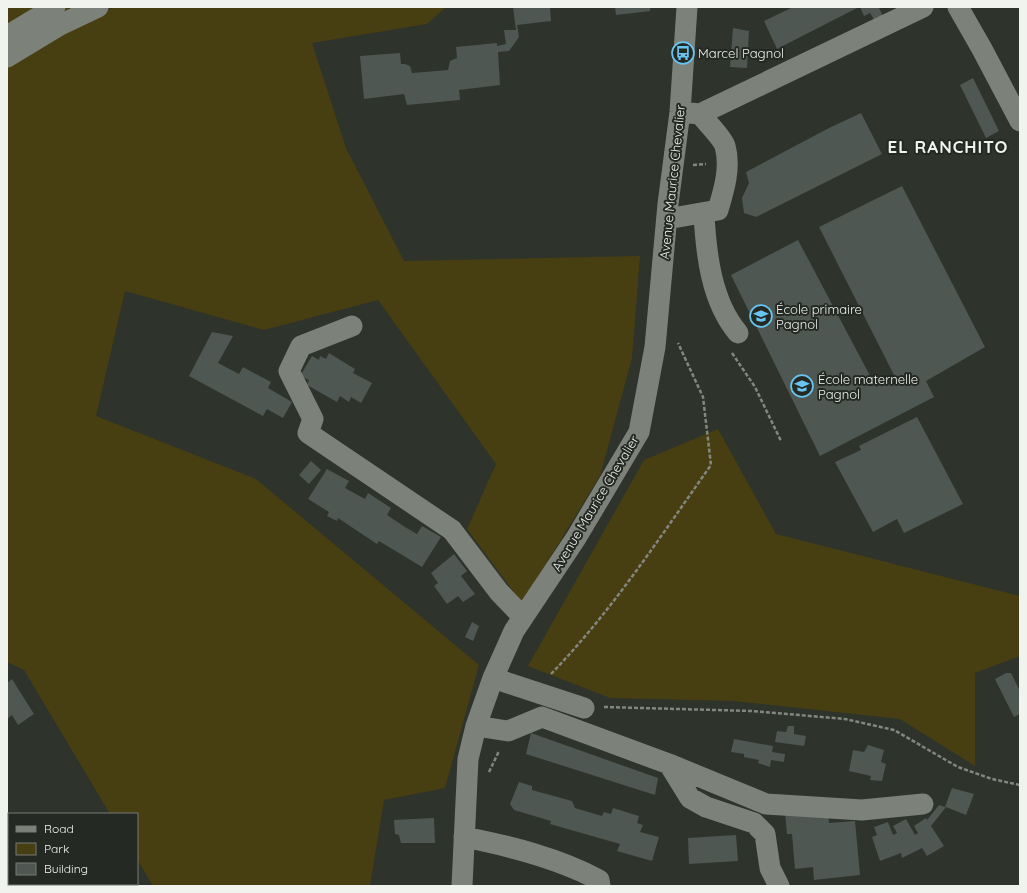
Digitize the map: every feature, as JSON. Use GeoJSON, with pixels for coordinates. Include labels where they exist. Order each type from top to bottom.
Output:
{"type":"FeatureCollection","features":[{"type":"Feature","properties":{"kind":"street"},"geometry":{"type":"LineString","coordinates":[[7,36],[55,7]]}},
{"type":"Feature","properties":{"kind":"street"},"geometry":{"type":"LineString","coordinates":[[7,57],[60,25],[98,7]]}},
{"type":"Feature","properties":{"kind":"street","name":"Avenue Maurice Chevalier"},"geometry":{"type":"LineString","coordinates":[[462,886],[468,759],[476,726],[493,678],[514,631],[576,538],[639,432],[655,347],[667,219],[690,113],[687,7]]}},
{"type":"Feature","properties":{"kind":"street"},"geometry":{"type":"LineString","coordinates":[[667,219],[704,214],[718,210],[726,186],[727,162],[724,145],[690,113],[924,7]]}},
{"type":"Feature","properties":{"kind":"street"},"geometry":{"type":"LineString","coordinates":[[958,7],[979,42],[1020,121]]}},
{"type":"Feature","properties":{"kind":"street"},"geometry":{"type":"LineString","coordinates":[[704,214],[706,248],[712,280],[734,329]]}},
{"type":"Feature","properties":{"kind":"street"},"geometry":{"type":"LineString","coordinates":[[352,326],[301,346],[289,371],[313,420],[308,433],[452,530],[499,592],[523,617]]}},
{"type":"Feature","properties":{"kind":"street"},"geometry":{"type":"LineString","coordinates":[[493,678],[584,708]]}},
{"type":"Feature","properties":{"kind":"street"},"geometry":{"type":"LineString","coordinates":[[476,726],[508,731],[542,717],[669,764],[766,804],[862,810],[923,804]]}},
{"type":"Feature","properties":{"kind":"street"},"geometry":{"type":"LineString","coordinates":[[669,764],[690,798],[706,807],[754,823],[765,834],[770,868],[779,886]]}},
{"type":"Feature","properties":{"kind":"street"},"geometry":{"type":"LineString","coordinates":[[464,837],[503,845],[580,870],[599,880],[600,886]]}},
{"type":"Feature","properties":{"kind":"path"},"geometry":{"type":"LineString","coordinates":[[734,329],[725,330],[725,339],[755,387],[781,441]]}},
{"type":"Feature","properties":{"kind":"path"},"geometry":{"type":"LineString","coordinates":[[549,677],[574,651],[624,589],[711,465],[703,397],[675,338]]}},
{"type":"Feature","properties":{"kind":"path"},"geometry":{"type":"LineString","coordinates":[[584,708],[602,707],[752,711],[845,719],[894,730],[958,767],[992,779],[1020,785]]}},
{"type":"Feature","properties":{"kind":"path"},"geometry":{"type":"LineString","coordinates":[[487,776],[508,731]]}},
{"type":"Feature","properties":{"kind":"green space"},"geometry":{"type":"Polygon","coordinates":[[[7,7],[79,7],[7,49],[7,7]]]}},
{"type":"Feature","properties":{"kind":"green space"},"geometry":{"type":"Polygon","coordinates":[[[114,7],[446,7],[427,24],[312,43],[346,148],[404,261],[640,256],[632,358],[600,476],[522,603],[467,529],[496,464],[378,300],[264,330],[125,291],[96,416],[256,479],[479,665],[445,788],[384,800],[370,886],[153,886],[138,861],[138,813],[109,813],[24,670],[7,662],[7,62],[60,32],[114,7]]]}},
{"type":"Feature","properties":{"kind":"green space"},"geometry":{"type":"Polygon","coordinates":[[[718,429],[776,534],[1020,596],[1020,656],[975,673],[975,766],[900,719],[734,701],[610,698],[528,666],[644,460],[718,429]]]}},
{"type":"Feature","properties":{"kind":"building"},"geometry":{"type":"Polygon","coordinates":[[[513,7],[550,7],[551,21],[517,25],[519,37],[509,51],[498,52],[500,85],[459,90],[460,100],[407,105],[404,94],[364,99],[360,56],[400,53],[401,64],[410,66],[412,73],[448,70],[450,61],[457,58],[456,47],[497,43],[497,46],[506,44],[504,30],[516,30],[513,7]]]}},
{"type":"Feature","properties":{"kind":"building"},"geometry":{"type":"Polygon","coordinates":[[[615,7],[650,7],[650,11],[616,15],[615,7]]]}},
{"type":"Feature","properties":{"kind":"building"},"geometry":{"type":"Polygon","coordinates":[[[793,7],[859,7],[777,49],[764,21],[793,7]]]}},
{"type":"Feature","properties":{"kind":"building"},"geometry":{"type":"Polygon","coordinates":[[[860,7],[881,7],[879,8],[883,16],[875,21],[870,13],[864,16],[860,7]]]}},
{"type":"Feature","properties":{"kind":"building"},"geometry":{"type":"Polygon","coordinates":[[[733,28],[749,31],[747,68],[730,67],[733,28]]]}},
{"type":"Feature","properties":{"kind":"building"},"geometry":{"type":"Polygon","coordinates":[[[973,78],[999,131],[986,138],[960,85],[973,78]]]}},
{"type":"Feature","properties":{"kind":"building"},"geometry":{"type":"Polygon","coordinates":[[[861,113],[882,154],[756,217],[744,213],[742,198],[749,183],[746,172],[829,128],[861,113]]]}},
{"type":"Feature","properties":{"kind":"building"},"geometry":{"type":"Polygon","coordinates":[[[902,186],[985,347],[926,381],[934,397],[820,456],[731,275],[798,240],[876,387],[895,377],[819,227],[902,186]]]}},
{"type":"Feature","properties":{"kind":"building"},"geometry":{"type":"Polygon","coordinates":[[[212,332],[233,336],[218,363],[239,374],[243,367],[271,382],[268,388],[292,402],[283,418],[267,409],[263,416],[189,376],[212,332]]]}},
{"type":"Feature","properties":{"kind":"building"},"geometry":{"type":"Polygon","coordinates":[[[329,353],[355,369],[353,373],[372,383],[361,403],[351,397],[349,402],[340,396],[337,402],[307,385],[309,380],[300,376],[312,356],[319,360],[320,356],[326,359],[329,353]]]}},
{"type":"Feature","properties":{"kind":"building"},"geometry":{"type":"Polygon","coordinates":[[[917,417],[963,504],[904,533],[897,519],[873,532],[835,462],[861,450],[859,446],[917,417]]]}},
{"type":"Feature","properties":{"kind":"building"},"geometry":{"type":"Polygon","coordinates":[[[311,461],[321,470],[309,484],[299,475],[311,461]]]}},
{"type":"Feature","properties":{"kind":"building"},"geometry":{"type":"Polygon","coordinates":[[[327,469],[349,481],[345,488],[365,499],[368,493],[391,508],[387,515],[405,527],[417,534],[422,526],[441,537],[422,567],[379,541],[377,544],[338,518],[337,521],[327,516],[329,512],[308,499],[327,469]]]}},
{"type":"Feature","properties":{"kind":"building"},"geometry":{"type":"Polygon","coordinates":[[[454,554],[467,571],[461,576],[475,594],[463,602],[458,596],[447,604],[434,586],[438,583],[431,573],[454,554]]]}},
{"type":"Feature","properties":{"kind":"building"},"geometry":{"type":"Polygon","coordinates":[[[472,622],[479,626],[473,641],[465,637],[472,622]]]}},
{"type":"Feature","properties":{"kind":"building"},"geometry":{"type":"Polygon","coordinates":[[[1006,673],[1011,673],[1020,691],[1020,714],[1014,717],[995,679],[1006,673]]]}},
{"type":"Feature","properties":{"kind":"building"},"geometry":{"type":"Polygon","coordinates":[[[12,679],[34,714],[18,725],[12,715],[7,719],[7,683],[12,679]]]}},
{"type":"Feature","properties":{"kind":"building"},"geometry":{"type":"Polygon","coordinates":[[[788,726],[794,726],[794,734],[806,736],[804,746],[775,742],[777,731],[786,732],[788,726]]]}},
{"type":"Feature","properties":{"kind":"building"},"geometry":{"type":"Polygon","coordinates":[[[531,733],[658,778],[655,795],[526,754],[531,733]]]}},
{"type":"Feature","properties":{"kind":"building"},"geometry":{"type":"Polygon","coordinates":[[[734,739],[773,746],[772,752],[785,754],[784,762],[771,760],[770,767],[758,763],[759,760],[744,757],[744,754],[731,752],[734,739]]]}},
{"type":"Feature","properties":{"kind":"building"},"geometry":{"type":"Polygon","coordinates":[[[868,745],[884,750],[881,762],[886,764],[882,781],[870,780],[871,776],[849,771],[853,750],[864,752],[868,745]]]}},
{"type":"Feature","properties":{"kind":"building"},"geometry":{"type":"Polygon","coordinates":[[[519,782],[532,786],[532,790],[572,801],[575,808],[602,816],[604,812],[611,814],[613,808],[639,816],[637,823],[643,825],[640,832],[659,837],[652,861],[617,851],[620,844],[550,824],[551,821],[514,810],[510,804],[519,782]]]}},
{"type":"Feature","properties":{"kind":"building"},"geometry":{"type":"Polygon","coordinates":[[[952,788],[974,794],[966,815],[946,807],[931,826],[944,846],[927,856],[922,848],[902,858],[901,853],[880,861],[872,837],[877,835],[874,827],[888,822],[893,835],[897,833],[893,826],[906,819],[915,835],[918,833],[914,826],[926,818],[927,820],[939,805],[945,807],[952,788]]]}},
{"type":"Feature","properties":{"kind":"building"},"geometry":{"type":"Polygon","coordinates":[[[785,813],[828,813],[829,823],[855,821],[860,875],[814,880],[813,867],[795,869],[792,834],[787,834],[785,813]]]}},
{"type":"Feature","properties":{"kind":"building"},"geometry":{"type":"Polygon","coordinates":[[[434,818],[435,843],[401,843],[399,835],[395,834],[394,820],[434,818]]]}},
{"type":"Feature","properties":{"kind":"building"},"geometry":{"type":"Polygon","coordinates":[[[736,835],[738,861],[689,864],[688,838],[736,835]]]}},
{"type":"Feature","properties":{"kind":"place","name":"Marcel Pagnol"},"geometry":{"type":"Point","coordinates":[683,53]}},
{"type":"Feature","properties":{"kind":"place","name":"École primaire Pagnol"},"geometry":{"type":"Point","coordinates":[761,316]}},
{"type":"Feature","properties":{"kind":"place","name":"École maternelle Pagnol"},"geometry":{"type":"Point","coordinates":[802,386]}},
{"type":"Feature","properties":{"kind":"district","name":"EL RANCHITO"},"geometry":{"type":"Point","coordinates":[948,147]}}]}
